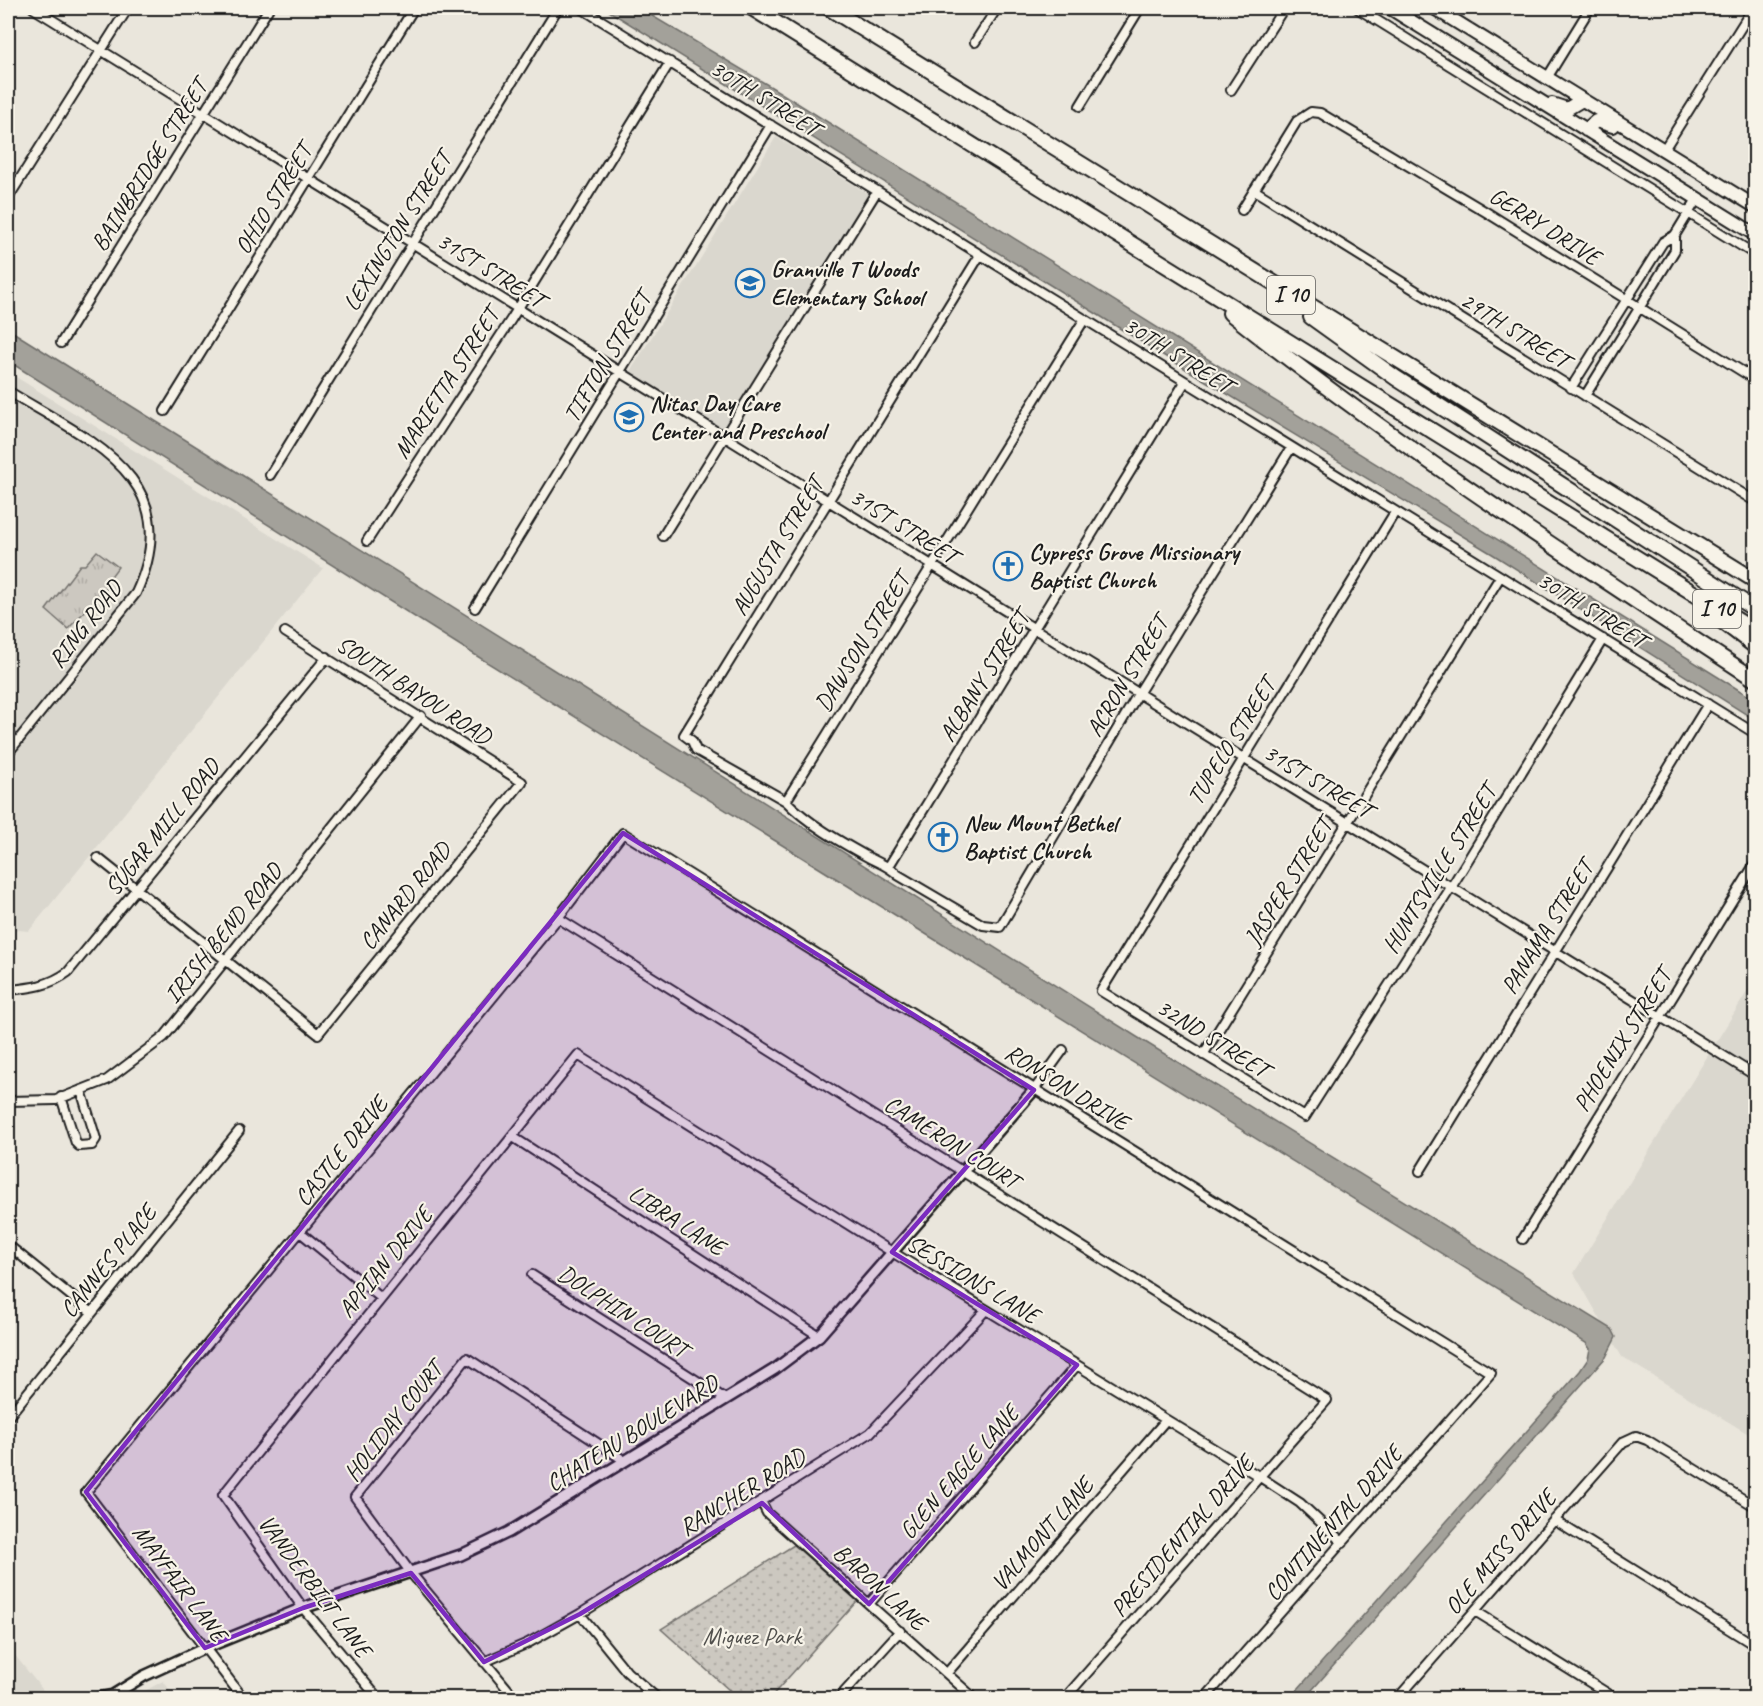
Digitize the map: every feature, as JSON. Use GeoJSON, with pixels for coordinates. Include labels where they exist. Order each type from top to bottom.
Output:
{"type":"FeatureCollection","features":[{"type":"Feature","properties":{"kind":"highway","name":"I 10"},"geometry":{"type":"LineString","coordinates":[[752,8],[1755,632]]}},
{"type":"Feature","properties":{"kind":"highway","name":"I 10"},"geometry":{"type":"LineString","coordinates":[[829,8],[1755,581]]}},
{"type":"Feature","properties":{"kind":"highway"},"geometry":{"type":"LineString","coordinates":[[1218,250],[1396,378],[1755,609]]}},
{"type":"Feature","properties":{"kind":"highway"},"geometry":{"type":"LineString","coordinates":[[1177,271],[1348,405],[1755,680]]}},
{"type":"Feature","properties":{"kind":"highway"},"geometry":{"type":"LineString","coordinates":[[1678,585],[1755,647]]}},
{"type":"Feature","properties":{"kind":"main road"},"geometry":{"type":"LineString","coordinates":[[1390,8],[1753,233]]}},
{"type":"Feature","properties":{"kind":"main road"},"geometry":{"type":"LineString","coordinates":[[1434,8],[1755,207]]}},
{"type":"Feature","properties":{"kind":"main road"},"geometry":{"type":"LineString","coordinates":[[1506,80],[1553,105],[1567,109],[1582,100]]}},
{"type":"Feature","properties":{"kind":"main road"},"geometry":{"type":"LineString","coordinates":[[1586,130],[1591,124],[1603,121],[1647,141]]}},
{"type":"Feature","properties":{"kind":"street","name":"31ST STREET"},"geometry":{"type":"LineString","coordinates":[[33,8],[1755,1076]]}},
{"type":"Feature","properties":{"kind":"street"},"geometry":{"type":"LineString","coordinates":[[8,198],[128,8]]}},
{"type":"Feature","properties":{"kind":"street","name":"BAINBRIDGE STREET"},"geometry":{"type":"LineString","coordinates":[[61,343],[269,8]]}},
{"type":"Feature","properties":{"kind":"street","name":"OHIO STREET"},"geometry":{"type":"LineString","coordinates":[[165,411],[414,8]]}},
{"type":"Feature","properties":{"kind":"street","name":"LEXINGTON STREET"},"geometry":{"type":"LineString","coordinates":[[270,476],[558,8]]}},
{"type":"Feature","properties":{"kind":"street","name":"30TH STREET"},"geometry":{"type":"LineString","coordinates":[[580,8],[1755,734]]}},
{"type":"Feature","properties":{"kind":"street"},"geometry":{"type":"LineString","coordinates":[[975,42],[997,8]]}},
{"type":"Feature","properties":{"kind":"street"},"geometry":{"type":"LineString","coordinates":[[1080,106],[1140,8]]}},
{"type":"Feature","properties":{"kind":"street"},"geometry":{"type":"LineString","coordinates":[[1231,90],[1284,8]]}},
{"type":"Feature","properties":{"kind":"street"},"geometry":{"type":"LineString","coordinates":[[1357,8],[1755,255]]}},
{"type":"Feature","properties":{"kind":"street"},"geometry":{"type":"LineString","coordinates":[[1547,78],[1590,8]]}},
{"type":"Feature","properties":{"kind":"street"},"geometry":{"type":"LineString","coordinates":[[1663,151],[1752,8]]}},
{"type":"Feature","properties":{"kind":"street","name":"MARIETTA STREET"},"geometry":{"type":"LineString","coordinates":[[367,541],[517,310],[670,62]]}},
{"type":"Feature","properties":{"kind":"street","name":"GERRY DRIVE"},"geometry":{"type":"LineString","coordinates":[[1254,190],[1297,122],[1311,112],[1329,116],[1755,380]]}},
{"type":"Feature","properties":{"kind":"street","name":"TIFTON STREET"},"geometry":{"type":"LineString","coordinates":[[475,608],[771,125]]}},
{"type":"Feature","properties":{"kind":"street"},"geometry":{"type":"LineString","coordinates":[[1242,210],[1254,190]]}},
{"type":"Feature","properties":{"kind":"street","name":"29TH STREET"},"geometry":{"type":"LineString","coordinates":[[1254,190],[1755,502]]}},
{"type":"Feature","properties":{"kind":"street"},"geometry":{"type":"LineString","coordinates":[[663,536],[877,191]]}},
{"type":"Feature","properties":{"kind":"street"},"geometry":{"type":"LineString","coordinates":[[1571,388],[1663,242],[1675,235],[1697,199]]}},
{"type":"Feature","properties":{"kind":"street"},"geometry":{"type":"LineString","coordinates":[[1585,396],[1675,250],[1675,235]]}},
{"type":"Feature","properties":{"kind":"street","name":"AUGUSTA STREET"},"geometry":{"type":"LineString","coordinates":[[786,801],[696,750],[692,741],[684,735],[980,255]]}},
{"type":"Feature","properties":{"kind":"street","name":"DAWSON STREET"},"geometry":{"type":"LineString","coordinates":[[786,801],[1084,320]]}},
{"type":"Feature","properties":{"kind":"street","name":"ALBANY STREET"},"geometry":{"type":"LineString","coordinates":[[890,866],[1036,630],[1185,382]]}},
{"type":"Feature","properties":{"kind":"street","name":"RING ROAD"},"geometry":{"type":"LineString","coordinates":[[8,391],[108,452],[123,466],[138,488],[148,510],[151,526],[147,567],[136,593],[8,753]]}},
{"type":"Feature","properties":{"kind":"street","name":"ACRON STREET"},"geometry":{"type":"LineString","coordinates":[[890,866],[898,875],[983,925],[1000,927],[1138,694],[1291,448]]}},
{"type":"Feature","properties":{"kind":"street","name":"TUPELO STREET"},"geometry":{"type":"LineString","coordinates":[[1101,991],[1395,512]]}},
{"type":"Feature","properties":{"kind":"street","name":"JASPER STREET"},"geometry":{"type":"LineString","coordinates":[[1203,1054],[1500,577]]}},
{"type":"Feature","properties":{"kind":"street","name":"SOUTH BAYOU ROAD"},"geometry":{"type":"LineString","coordinates":[[285,632],[522,782]]}},
{"type":"Feature","properties":{"kind":"street","name":"HUNTSVILLE STREET"},"geometry":{"type":"LineString","coordinates":[[1305,1117],[1452,886],[1602,639]]}},
{"type":"Feature","properties":{"kind":"street","name":"SUGAR MILL ROAD"},"geometry":{"type":"LineString","coordinates":[[8,990],[54,982],[68,972],[327,657]]}},
{"type":"Feature","properties":{"kind":"street","name":"PANAMA STREET"},"geometry":{"type":"LineString","coordinates":[[1420,1171],[1708,704]]}},
{"type":"Feature","properties":{"kind":"street","name":"IRISH BEND ROAD"},"geometry":{"type":"LineString","coordinates":[[8,1101],[61,1097],[107,1080],[164,1037],[421,716]]}},
{"type":"Feature","properties":{"kind":"street","name":"CANARD ROAD"},"geometry":{"type":"LineString","coordinates":[[226,961],[318,1034],[522,782]]}},
{"type":"Feature","properties":{"kind":"street"},"geometry":{"type":"LineString","coordinates":[[786,801],[796,812],[867,857],[890,866]]}},
{"type":"Feature","properties":{"kind":"street","name":"CASTLE DRIVE"},"geometry":{"type":"LineString","coordinates":[[86,1492],[558,918],[623,833]]}},
{"type":"Feature","properties":{"kind":"street","name":"RONSON DRIVE"},"geometry":{"type":"LineString","coordinates":[[623,833],[1491,1373]]}},
{"type":"Feature","properties":{"kind":"street"},"geometry":{"type":"LineString","coordinates":[[98,858],[226,961]]}},
{"type":"Feature","properties":{"kind":"street","name":"PHOENIX STREET"},"geometry":{"type":"LineString","coordinates":[[1522,1239],[1755,862]]}},
{"type":"Feature","properties":{"kind":"street","name":"CAMERON COURT"},"geometry":{"type":"LineString","coordinates":[[558,918],[1327,1400]]}},
{"type":"Feature","properties":{"kind":"street","name":"32ND STREET"},"geometry":{"type":"LineString","coordinates":[[1101,991],[1305,1117]]}},
{"type":"Feature","properties":{"kind":"street","name":"CHATEAU BOULEVARD"},"geometry":{"type":"LineString","coordinates":[[98,1698],[110,1697],[205,1648],[303,1608],[461,1555],[509,1532],[724,1398],[775,1369],[819,1336],[1034,1090],[1063,1050]]}},
{"type":"Feature","properties":{"kind":"street","name":"APPIAN DRIVE"},"geometry":{"type":"LineString","coordinates":[[224,1495],[454,1205],[513,1137],[578,1055]]}},
{"type":"Feature","properties":{"kind":"street","name":"SESSIONS LANE"},"geometry":{"type":"LineString","coordinates":[[578,1055],[892,1252],[1260,1477],[1300,1503],[1342,1543]]}},
{"type":"Feature","properties":{"kind":"street"},"geometry":{"type":"LineString","coordinates":[[61,1097],[76,1143],[79,1146],[92,1145],[96,1139],[81,1090]]}},
{"type":"Feature","properties":{"kind":"street","name":"CANNES PLACE"},"geometry":{"type":"LineString","coordinates":[[8,1417],[239,1131]]}},
{"type":"Feature","properties":{"kind":"street","name":"LIBRA LANE"},"geometry":{"type":"LineString","coordinates":[[513,1137],[819,1336]]}},
{"type":"Feature","properties":{"kind":"street"},"geometry":{"type":"LineString","coordinates":[[300,1232],[381,1298]]}},
{"type":"Feature","properties":{"kind":"street"},"geometry":{"type":"LineString","coordinates":[[8,1245],[91,1312]]}},
{"type":"Feature","properties":{"kind":"street","name":"DOLPHIN COURT"},"geometry":{"type":"LineString","coordinates":[[532,1275],[724,1398]]}},
{"type":"Feature","properties":{"kind":"street","name":"RANCHER ROAD"},"geometry":{"type":"LineString","coordinates":[[484,1662],[528,1643],[580,1614],[762,1503],[870,1433],[987,1310]]}},
{"type":"Feature","properties":{"kind":"street","name":"HOLIDAY COURT"},"geometry":{"type":"LineString","coordinates":[[411,1573],[355,1497],[467,1358],[625,1461]]}},
{"type":"Feature","properties":{"kind":"street","name":"GLEN EAGLE LANE"},"geometry":{"type":"LineString","coordinates":[[869,1604],[1077,1365]]}},
{"type":"Feature","properties":{"kind":"street","name":"CONTINENTAL DRIVE"},"geometry":{"type":"LineString","coordinates":[[1205,1698],[1491,1373]]}},
{"type":"Feature","properties":{"kind":"street","name":"PRESIDENTIAL DRIVE"},"geometry":{"type":"LineString","coordinates":[[1065,1698],[1327,1400]]}},
{"type":"Feature","properties":{"kind":"street","name":"VALMONT LANE"},"geometry":{"type":"LineString","coordinates":[[947,1673],[1166,1420]]}},
{"type":"Feature","properties":{"kind":"street","name":"OLE MISS DRIVE"},"geometry":{"type":"LineString","coordinates":[[1398,1698],[1623,1442],[1635,1436],[1647,1440],[1755,1507]]}},
{"type":"Feature","properties":{"kind":"street","name":"MAYFAIR LANE"},"geometry":{"type":"LineString","coordinates":[[86,1492],[243,1698]]}},
{"type":"Feature","properties":{"kind":"street","name":"VANDERBILT LANE"},"geometry":{"type":"LineString","coordinates":[[224,1495],[303,1608],[378,1698]]}},
{"type":"Feature","properties":{"kind":"street","name":"BARON LANE"},"geometry":{"type":"LineString","coordinates":[[762,1503],[767,1513],[975,1698]]}},
{"type":"Feature","properties":{"kind":"street"},"geometry":{"type":"LineString","coordinates":[[1554,1520],[1755,1646]]}},
{"type":"Feature","properties":{"kind":"street"},"geometry":{"type":"LineString","coordinates":[[411,1573],[515,1698]]}},
{"type":"Feature","properties":{"kind":"street"},"geometry":{"type":"LineString","coordinates":[[1475,1611],[1616,1698]]}},
{"type":"Feature","properties":{"kind":"street"},"geometry":{"type":"LineString","coordinates":[[580,1614],[627,1672],[657,1698]]}},
{"type":"Feature","properties":{"kind":"street"},"geometry":{"type":"LineString","coordinates":[[839,1698],[900,1631]]}},
{"type":"Feature","properties":{"kind":"highlighted area"},"geometry":{"type":"Polygon","coordinates":[[[623,833],[1034,1090],[892,1252],[1077,1365],[869,1604],[762,1503],[580,1614],[484,1662],[411,1573],[303,1608],[205,1648],[86,1492],[623,833]]]}},
{"type":"Feature","properties":{"kind":"shaded area"},"geometry":{"type":"Polygon","coordinates":[[[604,8],[639,8],[773,88],[1755,700],[1755,720],[1494,555],[1166,357],[604,8]]]}},
{"type":"Feature","properties":{"kind":"shaded area","name":"Granville T Woods Elementary School"},"geometry":{"type":"Polygon","coordinates":[[[776,137],[870,195],[723,430],[630,372],[776,137]]]}},
{"type":"Feature","properties":{"kind":"shaded area"},"geometry":{"type":"Polygon","coordinates":[[[8,329],[1137,1037],[1612,1329],[1616,1337],[1606,1357],[1305,1698],[1290,1698],[1580,1371],[1588,1359],[1590,1349],[1586,1343],[464,648],[8,361],[8,329]]]}},
{"type":"Feature","properties":{"kind":"shaded area"},"geometry":{"type":"Polygon","coordinates":[[[8,372],[323,568],[29,931],[8,929],[8,372]]]}},
{"type":"Feature","properties":{"kind":"shaded area"},"geometry":{"type":"Polygon","coordinates":[[[1755,979],[1755,1438],[1622,1357],[1574,1273],[1755,979]]]}},
{"type":"Feature","properties":{"kind":"shaded area"},"geometry":{"type":"Polygon","coordinates":[[[8,1646],[10,1649],[49,1698],[8,1698],[8,1646]]]}},
{"type":"Feature","properties":{"kind":"shaded area"},"geometry":{"type":"Polygon","coordinates":[[[163,1681],[176,1698],[132,1698],[163,1681]]]}},
{"type":"Feature","properties":{"kind":"green space"},"geometry":{"type":"Polygon","coordinates":[[[97,551],[118,567],[106,583],[108,587],[68,629],[46,610],[80,565],[85,565],[97,551]]]}},
{"type":"Feature","properties":{"kind":"green space","name":"Miguez Park"},"geometry":{"type":"Polygon","coordinates":[[[794,1545],[857,1601],[770,1698],[738,1698],[661,1629],[794,1545]]]}},
{"type":"Feature","properties":{"kind":"place","name":"Granville T Woods Elementary School"},"geometry":{"type":"Point","coordinates":[750,283]}},
{"type":"Feature","properties":{"kind":"place","name":"Nitas Day Care Center and Preschool"},"geometry":{"type":"Point","coordinates":[629,417]}},
{"type":"Feature","properties":{"kind":"place","name":"Cypress Grove Missionary Baptist Church"},"geometry":{"type":"Point","coordinates":[1008,566]}},
{"type":"Feature","properties":{"kind":"place","name":"New Mount Bethel Baptist Church"},"geometry":{"type":"Point","coordinates":[943,837]}}]}
